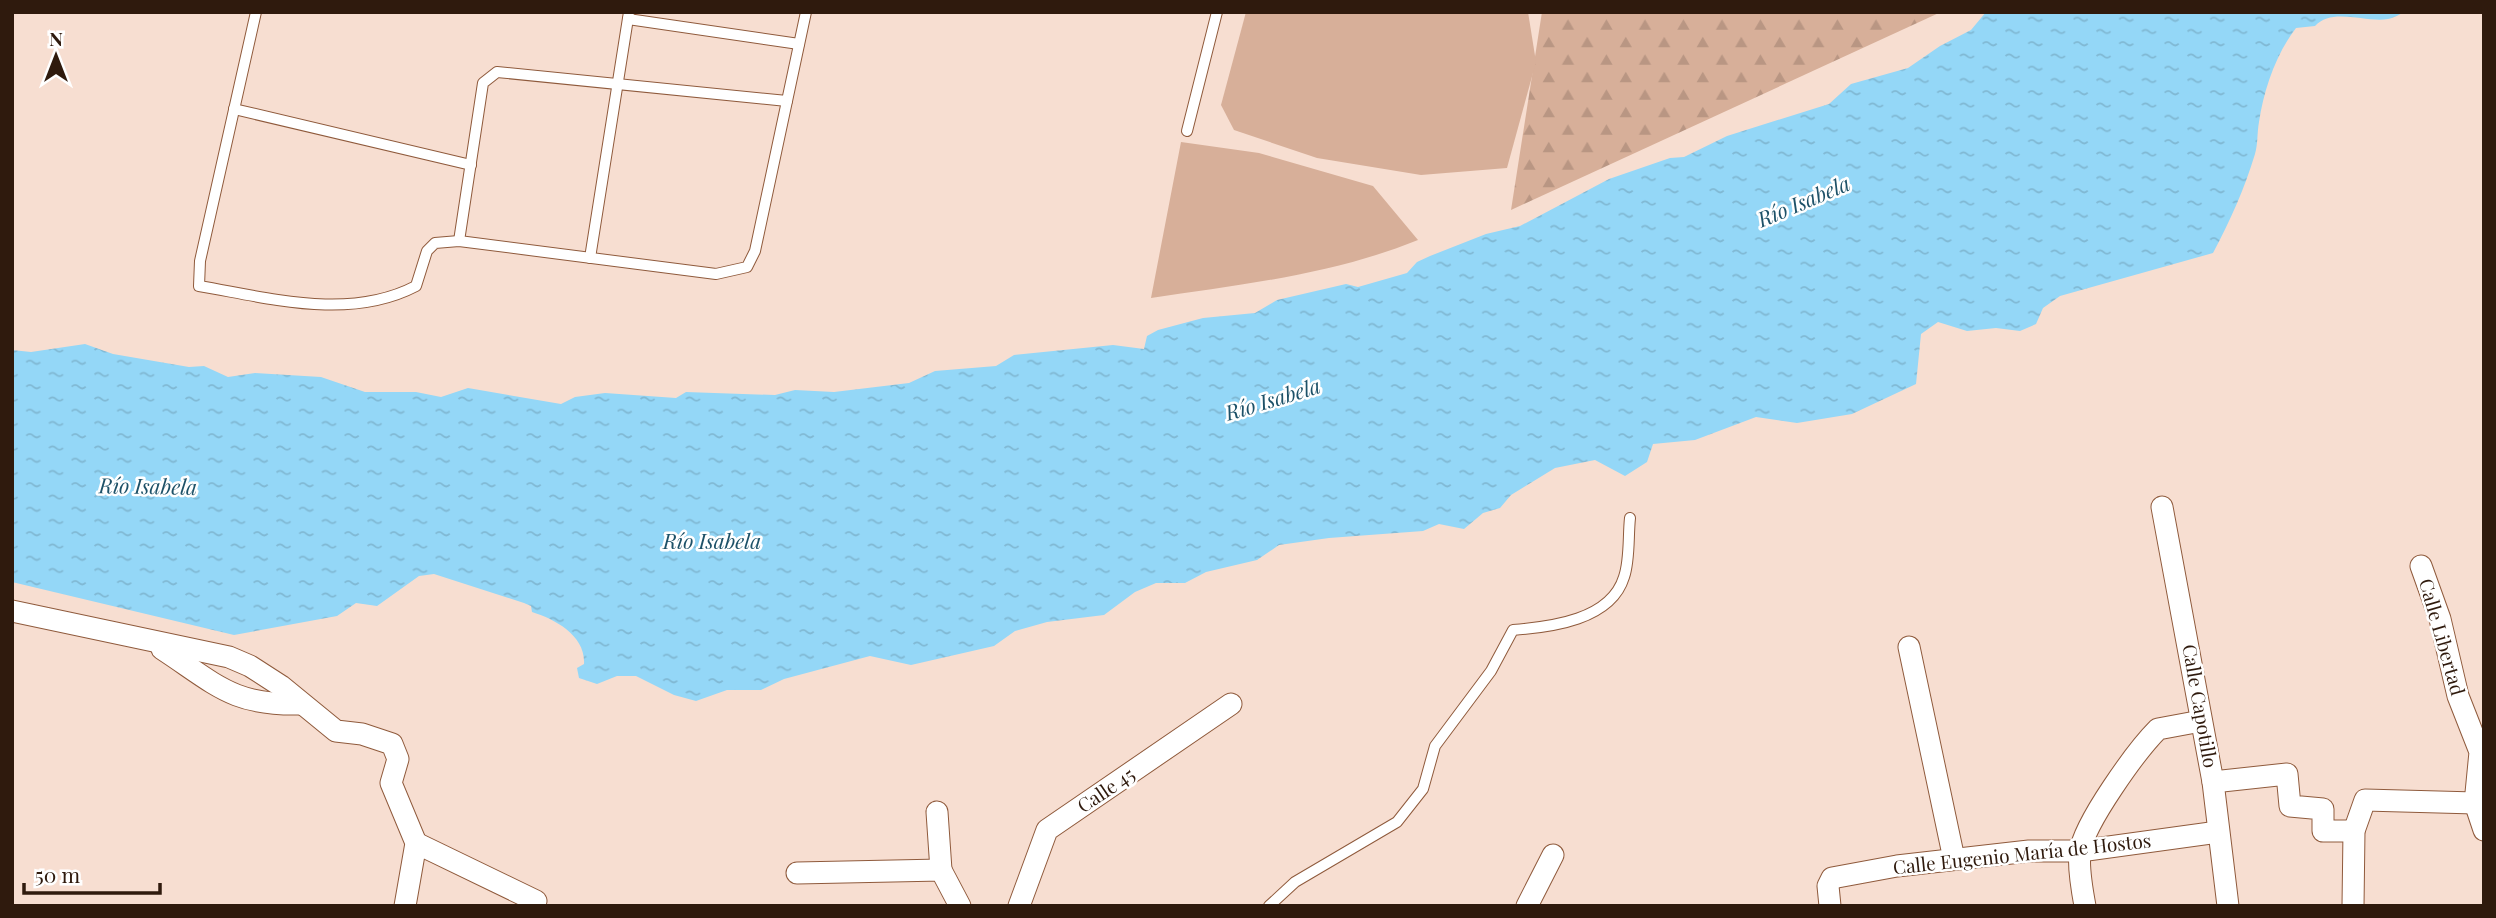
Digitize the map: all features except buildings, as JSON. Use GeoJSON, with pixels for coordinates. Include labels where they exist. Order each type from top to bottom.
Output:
{"type":"FeatureCollection","features":[{"type":"Feature","properties":{"kind":"street","name":"Calle Capotillo"},"geometry":{"type":"LineString","coordinates":[[2162,507],[2213,782],[2228,906]]}},
{"type":"Feature","properties":{"kind":"street","name":"Calle Libertad"},"geometry":{"type":"LineString","coordinates":[[2421,566],[2440,619],[2458,696],[2480,752],[2474,803],[2484,830]]}},
{"type":"Feature","properties":{"kind":"street"},"geometry":{"type":"LineString","coordinates":[[12,611],[229,657],[250,666],[336,731],[384,740],[395,748],[398,759],[391,783],[416,843],[405,906]]}},
{"type":"Feature","properties":{"kind":"street"},"geometry":{"type":"LineString","coordinates":[[149,640],[230,695],[276,705],[302,704]]}},
{"type":"Feature","properties":{"kind":"street"},"geometry":{"type":"LineString","coordinates":[[1909,647],[1954,859]]}},
{"type":"Feature","properties":{"kind":"street","name":"Calle 45"},"geometry":{"type":"LineString","coordinates":[[1018,906],[1047,831],[1231,704]]}},
{"type":"Feature","properties":{"kind":"street"},"geometry":{"type":"LineString","coordinates":[[2085,906],[2080,851],[2093,822],[2146,741],[2158,729],[2201,720]]}},
{"type":"Feature","properties":{"kind":"street"},"geometry":{"type":"LineString","coordinates":[[2213,782],[2287,774],[2290,806],[2323,809],[2323,831],[2354,831]]}},
{"type":"Feature","properties":{"kind":"street"},"geometry":{"type":"LineString","coordinates":[[2353,906],[2354,831],[2365,800],[2474,803]]}},
{"type":"Feature","properties":{"kind":"street"},"geometry":{"type":"LineString","coordinates":[[937,812],[941,870],[960,906]]}},
{"type":"Feature","properties":{"kind":"street","name":"Calle Eugenio María de Hostos"},"geometry":{"type":"LineString","coordinates":[[1830,906],[1829,881],[1832,878],[1954,859],[2029,851],[2080,851],[2218,832]]}},
{"type":"Feature","properties":{"kind":"street"},"geometry":{"type":"LineString","coordinates":[[416,843],[536,901]]}},
{"type":"Feature","properties":{"kind":"street"},"geometry":{"type":"LineString","coordinates":[[1527,906],[1553,855]]}},
{"type":"Feature","properties":{"kind":"street"},"geometry":{"type":"LineString","coordinates":[[797,873],[941,870]]}},
{"type":"Feature","properties":{"kind":"lane"},"geometry":{"type":"LineString","coordinates":[[256,12],[200,261],[199,286],[322,306],[397,296],[416,286],[427,251],[435,243],[458,241],[716,275],[747,267],[755,251],[806,12]]}},
{"type":"Feature","properties":{"kind":"lane"},"geometry":{"type":"LineString","coordinates":[[1187,131],[1217,12]]}},
{"type":"Feature","properties":{"kind":"lane"},"geometry":{"type":"LineString","coordinates":[[590,258],[628,16],[799,44]]}},
{"type":"Feature","properties":{"kind":"lane"},"geometry":{"type":"LineString","coordinates":[[458,241],[483,83],[497,72],[787,101]]}},
{"type":"Feature","properties":{"kind":"lane"},"geometry":{"type":"LineString","coordinates":[[234,109],[471,165]]}},
{"type":"Feature","properties":{"kind":"lane"},"geometry":{"type":"LineString","coordinates":[[1269,906],[1295,883],[1397,822],[1423,789],[1435,746],[1491,671],[1513,630],[1554,627],[1609,603],[1624,578],[1630,517]]}},
{"type":"Feature","properties":{"kind":"green space"},"geometry":{"type":"Polygon","coordinates":[[[1246,12],[1528,12],[1536,62],[1507,168],[1421,175],[1317,158],[1234,130],[1221,105],[1246,12]]]}},
{"type":"Feature","properties":{"kind":"green space"},"geometry":{"type":"Polygon","coordinates":[[[1542,12],[1941,12],[1511,210],[1542,12]]]}},
{"type":"Feature","properties":{"kind":"green space"},"geometry":{"type":"Polygon","coordinates":[[[1181,142],[1259,153],[1373,186],[1418,240],[1354,262],[1321,270],[1151,298],[1181,142]]]}},
{"type":"Feature","properties":{"kind":"water","name":"Río Isabela"},"geometry":{"type":"Polygon","coordinates":[[[1986,12],[2405,12],[2379,20],[2330,17],[2315,26],[2296,28],[2282,49],[2272,72],[2261,110],[2251,167],[2213,253],[2060,296],[2043,308],[2036,324],[2020,331],[1996,328],[1967,331],[1938,322],[1921,334],[1916,384],[1852,414],[1797,423],[1756,417],[1695,440],[1653,444],[1647,462],[1625,476],[1595,460],[1555,468],[1511,495],[1500,508],[1483,513],[1464,529],[1439,524],[1423,531],[1329,538],[1279,545],[1257,560],[1206,572],[1185,583],[1156,583],[1135,592],[1104,615],[1047,622],[1015,631],[994,646],[911,665],[870,656],[784,679],[761,690],[727,690],[696,701],[674,695],[636,676],[617,676],[597,684],[579,678],[577,668],[584,664],[580,645],[559,624],[532,612],[531,606],[524,603],[434,574],[419,576],[377,606],[356,603],[337,616],[234,635],[12,582],[12,350],[31,352],[85,344],[113,354],[189,367],[204,366],[228,377],[255,373],[321,377],[365,392],[416,392],[441,397],[468,388],[561,404],[575,397],[605,393],[676,398],[686,392],[775,395],[795,390],[834,392],[909,383],[935,371],[996,366],[1014,355],[1113,345],[1144,349],[1147,336],[1158,330],[1203,318],[1255,313],[1277,300],[1346,284],[1358,287],[1407,273],[1417,262],[1486,234],[1520,226],[1609,179],[1670,158],[1684,157],[1727,136],[1829,104],[1851,84],[1908,68],[1940,46],[1971,30],[1986,12]]]}}]}
